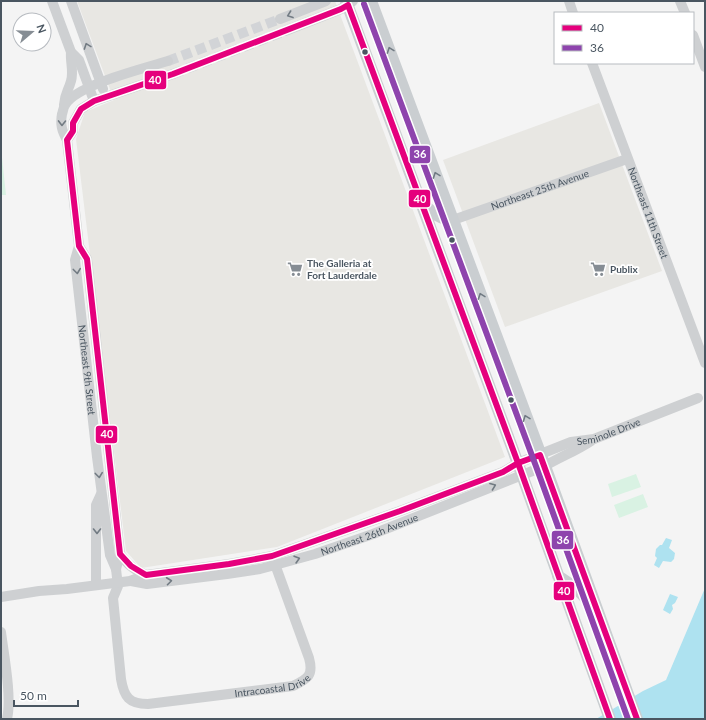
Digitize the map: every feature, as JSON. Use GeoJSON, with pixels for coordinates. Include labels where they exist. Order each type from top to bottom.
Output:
{"type":"FeatureCollection","features":[{"type":"Feature","properties":{"kind":"main road"},"geometry":{"type":"LineString","coordinates":[[372,1],[637,719]]}},
{"type":"Feature","properties":{"kind":"main road"},"geometry":{"type":"LineString","coordinates":[[349,2],[610,719]]}},
{"type":"Feature","properties":{"kind":"main road"},"geometry":{"type":"LineString","coordinates":[[421,202],[437,216],[444,219],[453,220]]}},
{"type":"Feature","properties":{"kind":"main road"},"geometry":{"type":"LineString","coordinates":[[558,576],[577,589],[597,611]]}},
{"type":"Feature","properties":{"kind":"street"},"geometry":{"type":"LineString","coordinates":[[52,1],[71,52],[79,60],[94,101]]}},
{"type":"Feature","properties":{"kind":"street"},"geometry":{"type":"LineString","coordinates":[[70,1],[106,96]]}},
{"type":"Feature","properties":{"kind":"street"},"geometry":{"type":"LineString","coordinates":[[280,19],[326,1]]}},
{"type":"Feature","properties":{"kind":"street"},"geometry":{"type":"LineString","coordinates":[[569,1],[573,12]]}},
{"type":"Feature","properties":{"kind":"street"},"geometry":{"type":"LineString","coordinates":[[680,1],[685,12]]}},
{"type":"Feature","properties":{"kind":"street"},"geometry":{"type":"LineString","coordinates":[[285,31],[341,9],[349,2]]}},
{"type":"Feature","properties":{"kind":"street"},"geometry":{"type":"LineString","coordinates":[[694,38],[705,67]]}},
{"type":"Feature","properties":{"kind":"street","name":"Northeast 9th Street"},"geometry":{"type":"LineString","coordinates":[[71,52],[70,60],[73,69],[72,81],[65,95],[61,130],[67,140],[79,246],[86,259],[120,554],[116,569]]}},
{"type":"Feature","properties":{"kind":"street"},"geometry":{"type":"LineString","coordinates":[[64,105],[89,87],[168,61]]}},
{"type":"Feature","properties":{"kind":"street","name":"Northeast 11th Street"},"geometry":{"type":"LineString","coordinates":[[592,64],[705,363]]}},
{"type":"Feature","properties":{"kind":"street","name":"Northeast 9th Street"},"geometry":{"type":"LineString","coordinates":[[67,140],[73,131],[73,123],[81,110],[94,101],[172,74]]}},
{"type":"Feature","properties":{"kind":"street","name":"Northeast 25th Avenue"},"geometry":{"type":"LineString","coordinates":[[453,220],[627,159]]}},
{"type":"Feature","properties":{"kind":"street","name":"Northeast 9th Street"},"geometry":{"type":"LineString","coordinates":[[79,246],[75,260],[110,555],[116,569],[118,583],[113,598],[122,679],[125,694],[132,701]]}},
{"type":"Feature","properties":{"kind":"street","name":"Seminole Drive"},"geometry":{"type":"LineString","coordinates":[[520,469],[542,460],[572,442],[594,439],[698,398]]}},
{"type":"Feature","properties":{"kind":"street","name":"Northeast 26th Avenue"},"geometry":{"type":"LineString","coordinates":[[130,581],[146,584],[260,569],[274,561],[503,472],[520,469]]}},
{"type":"Feature","properties":{"kind":"street","name":"Northeast 9th Street"},"geometry":{"type":"LineString","coordinates":[[96,585],[96,505],[102,493]]}},
{"type":"Feature","properties":{"kind":"street"},"geometry":{"type":"LineString","coordinates":[[120,554],[128,565],[146,575]]}},
{"type":"Feature","properties":{"kind":"street","name":"Northeast 26th Avenue"},"geometry":{"type":"LineString","coordinates":[[1,597],[39,591],[118,583],[130,581],[146,575],[229,564],[274,561]]}},
{"type":"Feature","properties":{"kind":"street","name":"Intracoastal Drive"},"geometry":{"type":"LineString","coordinates":[[132,701],[136,704],[148,704],[293,686],[307,679],[310,673],[310,658],[274,561]]}},
{"type":"Feature","properties":{"kind":"street"},"geometry":{"type":"LineString","coordinates":[[1,632],[9,710],[7,719]]}},
{"type":"Feature","properties":{"kind":"shaded area"},"geometry":{"type":"Polygon","coordinates":[[[77,1],[335,1],[505,457],[277,547],[141,568],[126,551],[76,139],[85,112],[114,100],[77,1]]]}},
{"type":"Feature","properties":{"kind":"shaded area"},"geometry":{"type":"Polygon","coordinates":[[[599,103],[662,271],[505,327],[443,160],[599,103]]]}},
{"type":"Feature","properties":{"kind":"green space"},"geometry":{"type":"Polygon","coordinates":[[[1,148],[6,195],[1,195],[1,148]]]}},
{"type":"Feature","properties":{"kind":"green space"},"geometry":{"type":"Polygon","coordinates":[[[636,474],[641,487],[612,497],[608,484],[636,474]]]}},
{"type":"Feature","properties":{"kind":"green space"},"geometry":{"type":"Polygon","coordinates":[[[643,494],[648,507],[619,518],[614,505],[643,494]]]}},
{"type":"Feature","properties":{"kind":"water"},"geometry":{"type":"Polygon","coordinates":[[[666,538],[672,540],[669,548],[675,553],[674,559],[671,562],[663,561],[659,568],[654,565],[657,558],[655,556],[656,549],[662,545],[666,538]]]}},
{"type":"Feature","properties":{"kind":"water"},"geometry":{"type":"Polygon","coordinates":[[[705,588],[705,719],[596,719],[643,691],[666,680],[705,588]]]}},
{"type":"Feature","properties":{"kind":"water"},"geometry":{"type":"Polygon","coordinates":[[[670,594],[678,597],[672,605],[673,609],[670,614],[663,610],[670,594]]]}},
{"type":"Feature","properties":{"kind":"tunnel"},"geometry":{"type":"LineString","coordinates":[[168,61],[280,19]]}},
{"type":"Feature","properties":{"kind":"tunnel"},"geometry":{"type":"LineString","coordinates":[[173,74],[285,31]]}},
{"type":"Feature","properties":{"kind":"transit line","name":"36"},"geometry":{"type":"LineString","coordinates":[[364,4],[537,469],[628,719]]}},
{"type":"Feature","properties":{"kind":"transit line","name":"40"},"geometry":{"type":"LineString","coordinates":[[348,5],[518,463],[503,472],[400,511],[272,556],[229,564],[146,575],[131,566],[120,554],[87,259],[79,246],[67,140],[73,131],[73,123],[81,109],[94,101],[173,74],[348,5]]}},
{"type":"Feature","properties":{"kind":"transit line","name":"40"},"geometry":{"type":"LineString","coordinates":[[518,463],[540,455],[637,719]]}},
{"type":"Feature","properties":{"kind":"transit line","name":"40"},"geometry":{"type":"LineString","coordinates":[[518,463],[610,719]]}},
{"type":"Feature","properties":{"kind":"place","name":"The Galleria at Fort Lauderdale"},"geometry":{"type":"Point","coordinates":[295,269]}},
{"type":"Feature","properties":{"kind":"place","name":"Publix"},"geometry":{"type":"Point","coordinates":[598,269]}}]}
